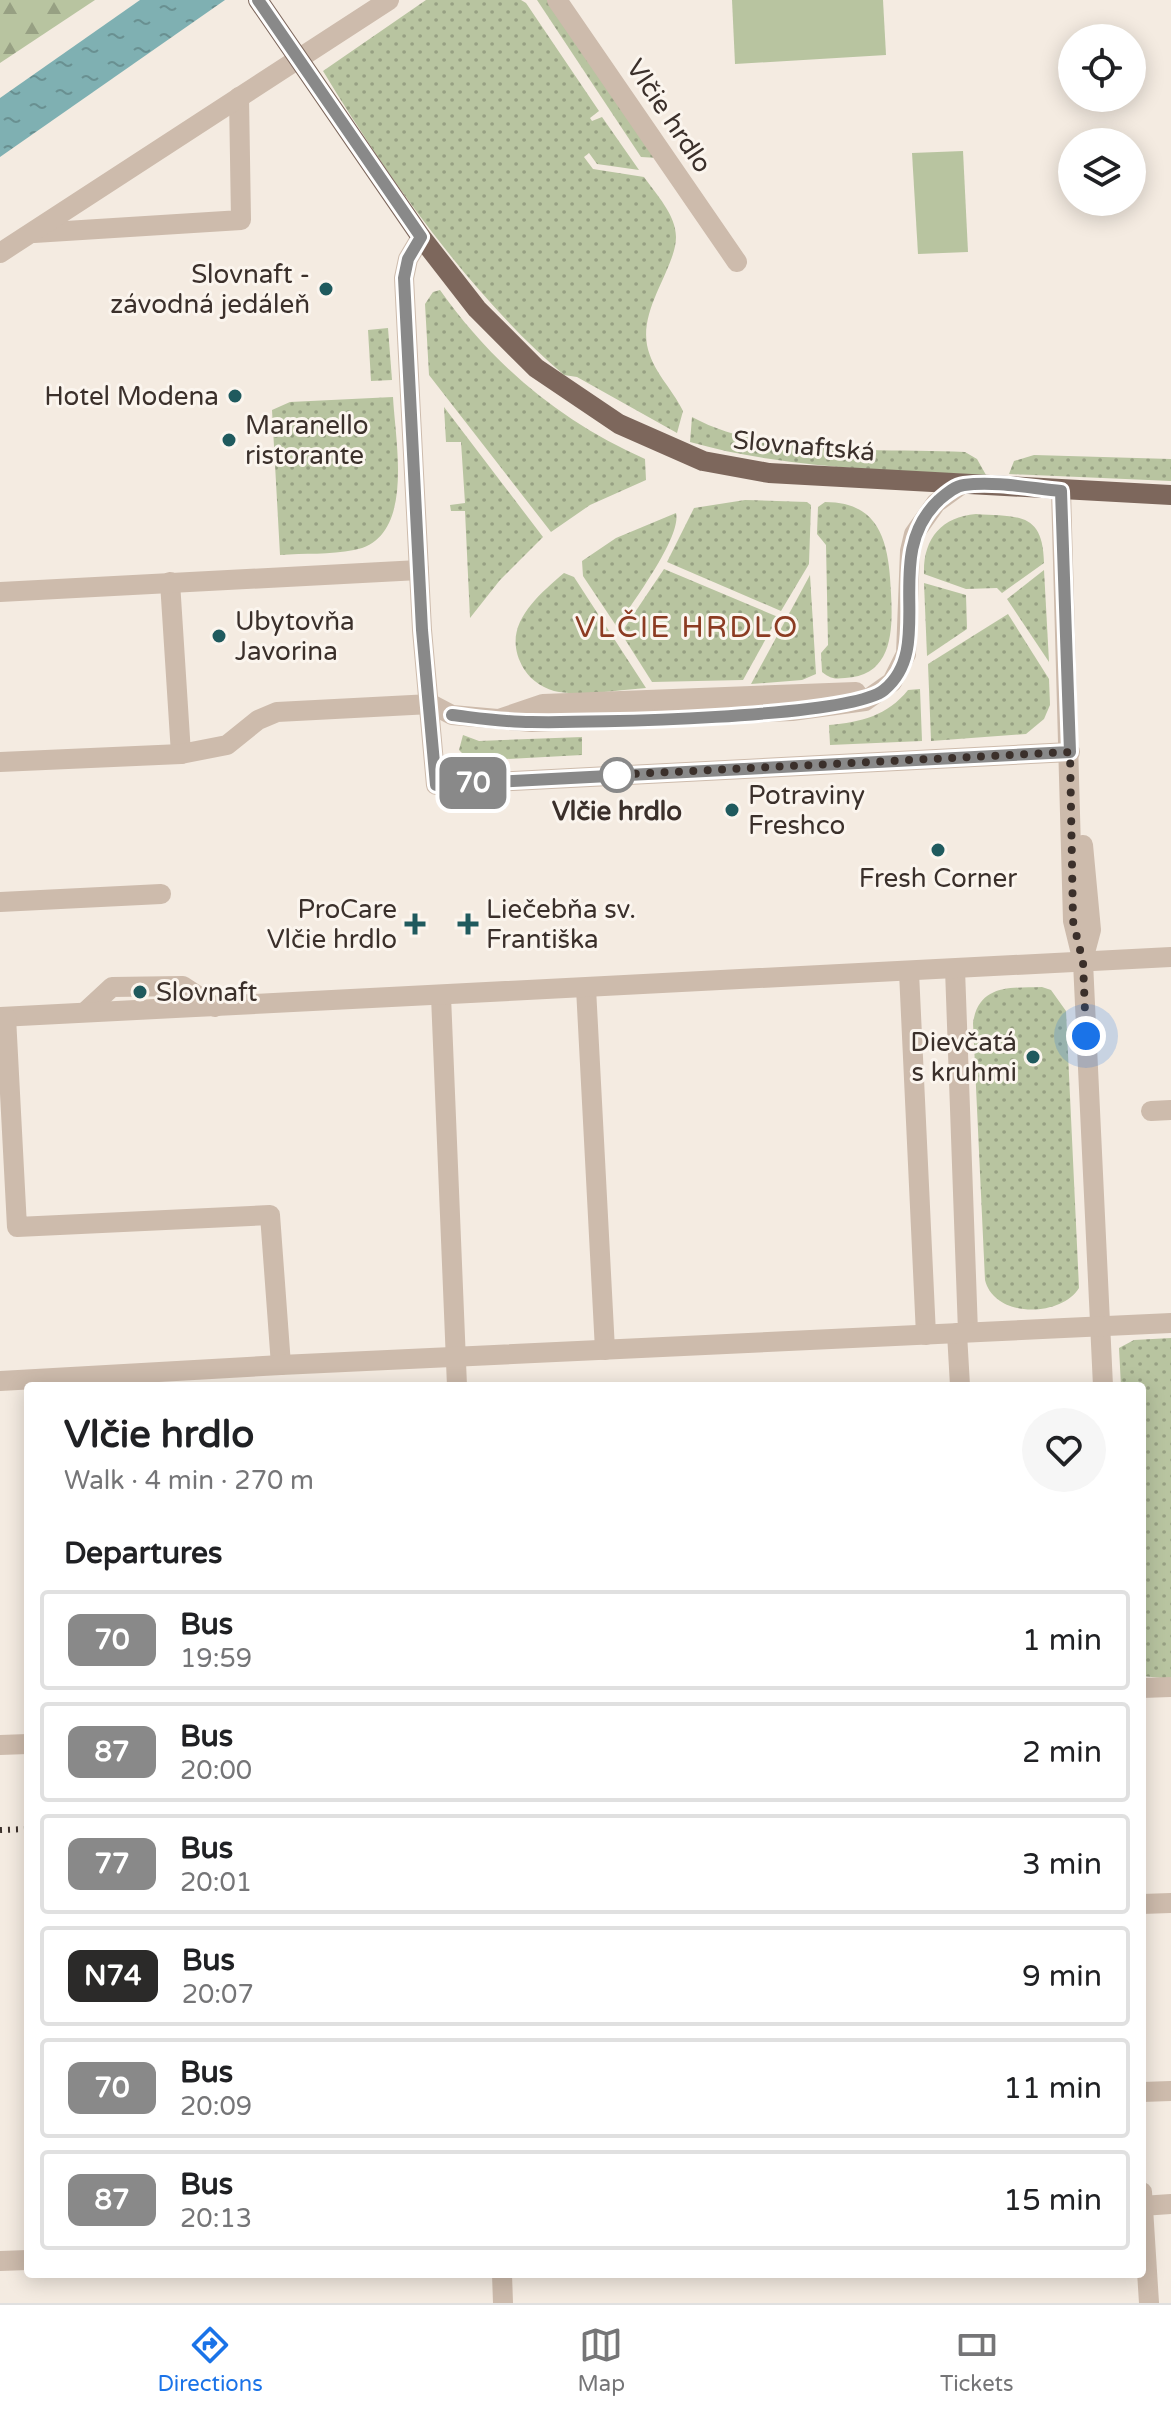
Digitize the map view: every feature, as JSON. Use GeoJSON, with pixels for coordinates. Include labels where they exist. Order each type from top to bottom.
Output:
{"type":"FeatureCollection","features":[{"type":"Feature","properties":{"kind":"main road","name":"Slovnaftská"},"geometry":{"type":"LineString","coordinates":[[262,5],[421,237],[477,309],[516,350],[576,398],[646,437],[703,461],[739,469],[961,485],[1171,495]]}},
{"type":"Feature","properties":{"kind":"street"},"geometry":{"type":"LineString","coordinates":[[0,253],[389,0]]}},
{"type":"Feature","properties":{"kind":"street","name":"Vlčie hrdlo"},"geometry":{"type":"LineString","coordinates":[[557,0],[737,262]]}},
{"type":"Feature","properties":{"kind":"street"},"geometry":{"type":"LineString","coordinates":[[34,233],[241,220],[239,97]]}},
{"type":"Feature","properties":{"kind":"street"},"geometry":{"type":"LineString","coordinates":[[421,237],[408,259],[404,278],[419,570],[436,785],[1070,752]]}},
{"type":"Feature","properties":{"kind":"street"},"geometry":{"type":"LineString","coordinates":[[0,762],[181,754],[227,745],[258,720],[277,712],[431,704],[452,715],[495,720],[543,704],[852,692],[874,686],[900,671],[908,640],[910,551],[914,534],[936,503],[961,485]]}},
{"type":"Feature","properties":{"kind":"street"},"geometry":{"type":"LineString","coordinates":[[1061,491],[1072,774],[1073,921],[1083,962],[1103,1382]]}},
{"type":"Feature","properties":{"kind":"street"},"geometry":{"type":"LineString","coordinates":[[0,592],[419,570]]}},
{"type":"Feature","properties":{"kind":"street"},"geometry":{"type":"LineString","coordinates":[[170,582],[181,754]]}},
{"type":"Feature","properties":{"kind":"street"},"geometry":{"type":"LineString","coordinates":[[0,902],[161,894]]}},
{"type":"Feature","properties":{"kind":"street"},"geometry":{"type":"LineString","coordinates":[[281,1365],[270,1215],[17,1227],[3,1017],[1171,957]]}},
{"type":"Feature","properties":{"kind":"street"},"geometry":{"type":"LineString","coordinates":[[955,969],[962,1333],[960,1382]]}},
{"type":"Feature","properties":{"kind":"street"},"geometry":{"type":"LineString","coordinates":[[909,972],[926,1335]]}},
{"type":"Feature","properties":{"kind":"street"},"geometry":{"type":"LineString","coordinates":[[586,988],[605,1350]]}},
{"type":"Feature","properties":{"kind":"street"},"geometry":{"type":"LineString","coordinates":[[441,996],[457,1382]]}},
{"type":"Feature","properties":{"kind":"street"},"geometry":{"type":"LineString","coordinates":[[0,1381],[1171,1323]]}},
{"type":"Feature","properties":{"kind":"street"},"geometry":{"type":"LineString","coordinates":[[1146,1688],[1171,1687]]}},
{"type":"Feature","properties":{"kind":"street"},"geometry":{"type":"LineString","coordinates":[[0,1745],[24,1744]]}},
{"type":"Feature","properties":{"kind":"street"},"geometry":{"type":"LineString","coordinates":[[1146,1904],[1171,1903]]}},
{"type":"Feature","properties":{"kind":"street"},"geometry":{"type":"LineString","coordinates":[[1146,2092],[1171,2091]]}},
{"type":"Feature","properties":{"kind":"street"},"geometry":{"type":"LineString","coordinates":[[1146,2206],[1171,2204]]}},
{"type":"Feature","properties":{"kind":"street"},"geometry":{"type":"LineString","coordinates":[[0,2261],[24,2260]]}},
{"type":"Feature","properties":{"kind":"street"},"geometry":{"type":"LineString","coordinates":[[1146,2261],[1149,2303]]}},
{"type":"Feature","properties":{"kind":"street"},"geometry":{"type":"LineString","coordinates":[[502,2278],[503,2303]]}},
{"type":"Feature","properties":{"kind":"green space"},"geometry":{"type":"Polygon","coordinates":[[[0,0],[95,0],[0,63],[0,0]]]}},
{"type":"Feature","properties":{"kind":"green space"},"geometry":{"type":"Polygon","coordinates":[[[426,0],[521,0],[526,3],[599,111],[590,118],[592,121],[602,117],[639,170],[597,164],[589,153],[584,157],[593,169],[644,177],[669,213],[675,229],[674,249],[653,302],[646,331],[653,363],[683,411],[677,433],[577,377],[564,375],[530,344],[463,272],[432,232],[374,151],[323,71],[426,0]]]}},
{"type":"Feature","properties":{"kind":"green space"},"geometry":{"type":"Polygon","coordinates":[[[537,0],[547,0],[658,158],[641,157],[537,0]]]}},
{"type":"Feature","properties":{"kind":"green space"},"geometry":{"type":"Polygon","coordinates":[[[732,0],[883,0],[886,55],[735,64],[732,0]]]}},
{"type":"Feature","properties":{"kind":"green space"},"geometry":{"type":"Polygon","coordinates":[[[963,151],[968,252],[918,254],[912,153],[963,151]]]}},
{"type":"Feature","properties":{"kind":"green space"},"geometry":{"type":"Polygon","coordinates":[[[440,290],[483,343],[531,389],[585,428],[645,459],[646,480],[590,505],[551,532],[429,375],[425,304],[433,292],[440,290]]]}},
{"type":"Feature","properties":{"kind":"green space"},"geometry":{"type":"Polygon","coordinates":[[[388,328],[392,380],[371,381],[368,330],[388,328]]]}},
{"type":"Feature","properties":{"kind":"green space"},"geometry":{"type":"Polygon","coordinates":[[[393,397],[398,486],[387,528],[374,542],[354,550],[280,555],[272,410],[290,402],[393,397]]]}},
{"type":"Feature","properties":{"kind":"green space"},"geometry":{"type":"Polygon","coordinates":[[[444,407],[543,537],[500,580],[470,618],[465,511],[451,511],[450,505],[465,503],[461,442],[446,442],[444,407]]]}},
{"type":"Feature","properties":{"kind":"green space"},"geometry":{"type":"Polygon","coordinates":[[[692,417],[721,430],[789,445],[965,452],[977,459],[986,475],[836,467],[726,451],[690,442],[692,417]]]}},
{"type":"Feature","properties":{"kind":"green space"},"geometry":{"type":"Polygon","coordinates":[[[1034,455],[1171,459],[1171,481],[1009,474],[1014,461],[1034,455]]]}},
{"type":"Feature","properties":{"kind":"green space"},"geometry":{"type":"Polygon","coordinates":[[[745,500],[807,502],[811,505],[809,564],[781,611],[667,562],[694,508],[745,500]]]}},
{"type":"Feature","properties":{"kind":"green space"},"geometry":{"type":"Polygon","coordinates":[[[825,502],[844,504],[860,510],[871,519],[885,544],[890,576],[892,607],[887,649],[873,669],[845,678],[833,678],[822,672],[821,653],[828,645],[826,545],[817,534],[818,507],[825,502]]]}},
{"type":"Feature","properties":{"kind":"green space"},"geometry":{"type":"Polygon","coordinates":[[[676,513],[676,524],[664,554],[617,627],[583,576],[582,561],[616,538],[676,513]]]}},
{"type":"Feature","properties":{"kind":"green space"},"geometry":{"type":"Polygon","coordinates":[[[976,514],[1026,520],[1039,534],[1044,563],[1002,593],[997,588],[966,589],[924,574],[927,550],[936,532],[953,520],[976,514]]]}},
{"type":"Feature","properties":{"kind":"green space"},"geometry":{"type":"Polygon","coordinates":[[[664,569],[778,617],[743,680],[652,682],[621,633],[664,569]]]}},
{"type":"Feature","properties":{"kind":"green space"},"geometry":{"type":"Polygon","coordinates":[[[1044,570],[1049,662],[1007,599],[1044,570]]]}},
{"type":"Feature","properties":{"kind":"green space"},"geometry":{"type":"Polygon","coordinates":[[[564,573],[574,577],[646,688],[591,693],[559,692],[539,684],[524,669],[517,654],[518,627],[532,604],[564,573]]]}},
{"type":"Feature","properties":{"kind":"green space"},"geometry":{"type":"Polygon","coordinates":[[[810,575],[816,674],[802,680],[751,684],[810,575]]]}},
{"type":"Feature","properties":{"kind":"green space"},"geometry":{"type":"Polygon","coordinates":[[[924,583],[966,595],[967,629],[927,656],[924,583]]]}},
{"type":"Feature","properties":{"kind":"green space"},"geometry":{"type":"Polygon","coordinates":[[[1008,614],[1049,679],[1050,705],[1044,719],[1026,734],[931,741],[928,664],[1008,614]]]}},
{"type":"Feature","properties":{"kind":"green space"},"geometry":{"type":"Polygon","coordinates":[[[920,689],[922,741],[830,745],[829,725],[873,716],[891,706],[908,690],[920,689]]]}},
{"type":"Feature","properties":{"kind":"green space"},"geometry":{"type":"Polygon","coordinates":[[[463,735],[479,741],[582,737],[582,755],[470,761],[459,750],[463,735]]]}},
{"type":"Feature","properties":{"kind":"green space"},"geometry":{"type":"Polygon","coordinates":[[[1042,987],[1051,990],[1066,1011],[1079,1288],[1070,1298],[1058,1304],[1029,1310],[1001,1302],[991,1293],[985,1280],[973,1023],[976,1010],[989,995],[1008,989],[1042,987]]]}},
{"type":"Feature","properties":{"kind":"green space"},"geometry":{"type":"Polygon","coordinates":[[[1171,1338],[1171,1679],[1146,1676],[1146,1382],[1121,1382],[1119,1348],[1134,1340],[1171,1338]]]}},
{"type":"Feature","properties":{"kind":"water"},"geometry":{"type":"Polygon","coordinates":[[[140,0],[225,0],[0,157],[0,98],[140,0]]]}},
{"type":"Feature","properties":{"kind":"railway"},"geometry":{"type":"LineString","coordinates":[[0,1830],[24,1829]]}},
{"type":"Feature","properties":{"kind":"bus line","name":"70"},"geometry":{"type":"LineString","coordinates":[[258,0],[421,237],[408,259],[404,278],[422,630],[436,785],[1070,752],[1061,491],[961,485],[936,503],[914,534],[910,551],[908,640],[900,671],[885,690],[865,701],[833,708],[792,711],[532,722],[452,715]]}},
{"type":"Feature","properties":{"kind":"place","name":"Slovnaft - závodná jedáleň"},"geometry":{"type":"Point","coordinates":[326,289]}},
{"type":"Feature","properties":{"kind":"place","name":"Hotel Modena"},"geometry":{"type":"Point","coordinates":[235,396]}},
{"type":"Feature","properties":{"kind":"place","name":"Maranello ristorante"},"geometry":{"type":"Point","coordinates":[229,440]}},
{"type":"Feature","properties":{"kind":"place","name":"Ubytovňa Javorina"},"geometry":{"type":"Point","coordinates":[219,636]}},
{"type":"Feature","properties":{"kind":"place","name":"Vlčie hrdlo"},"geometry":{"type":"Point","coordinates":[617,775]}},
{"type":"Feature","properties":{"kind":"place","name":"Potraviny Freshco"},"geometry":{"type":"Point","coordinates":[732,810]}},
{"type":"Feature","properties":{"kind":"place","name":"Fresh Corner"},"geometry":{"type":"Point","coordinates":[938,850]}},
{"type":"Feature","properties":{"kind":"place","name":"ProCare Vlčie hrdlo"},"geometry":{"type":"Point","coordinates":[415,924]}},
{"type":"Feature","properties":{"kind":"place","name":"Liečebňa sv. Františka"},"geometry":{"type":"Point","coordinates":[468,924]}},
{"type":"Feature","properties":{"kind":"place","name":"Slovnaft"},"geometry":{"type":"Point","coordinates":[140,992]}},
{"type":"Feature","properties":{"kind":"place","name":"Dievčatá s kruhmi"},"geometry":{"type":"Point","coordinates":[1033,1057]}},
{"type":"Feature","properties":{"kind":"district","name":"VLČIE HRDLO"},"geometry":{"type":"Point","coordinates":[687,627]}},
{"type":"Feature","properties":{"kind":"route"},"geometry":{"type":"LineString","coordinates":[[617,775],[612,775],[1070,752],[1073,921],[1083,962],[1086,1036]]}}]}
